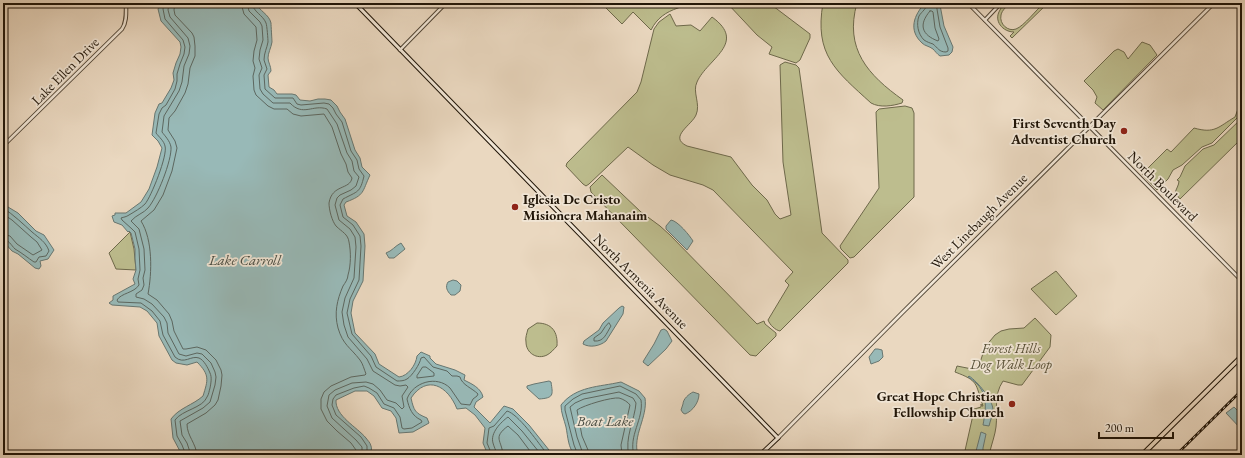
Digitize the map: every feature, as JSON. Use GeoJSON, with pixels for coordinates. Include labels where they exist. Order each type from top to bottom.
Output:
{"type":"FeatureCollection","features":[{"type":"Feature","properties":{"kind":"main road","name":"North Armenia Avenue"},"geometry":{"type":"LineString","coordinates":[[354,3],[778,438]]}},
{"type":"Feature","properties":{"kind":"main road"},"geometry":{"type":"LineString","coordinates":[[1142,455],[1242,356]]}},
{"type":"Feature","properties":{"kind":"main road","name":"West Linebaugh Avenue"},"geometry":{"type":"LineString","coordinates":[[760,455],[778,438]]}},
{"type":"Feature","properties":{"kind":"street","name":"Lake Ellen Drive"},"geometry":{"type":"LineString","coordinates":[[3,146],[122,29],[126,20],[126,3]]}},
{"type":"Feature","properties":{"kind":"street"},"geometry":{"type":"LineString","coordinates":[[400,50],[446,3]]}},
{"type":"Feature","properties":{"kind":"street","name":"North Boulevard"},"geometry":{"type":"LineString","coordinates":[[968,3],[1242,281]]}},
{"type":"Feature","properties":{"kind":"street"},"geometry":{"type":"LineString","coordinates":[[985,20],[1002,3]]}},
{"type":"Feature","properties":{"kind":"street","name":"West Linebaugh Avenue"},"geometry":{"type":"LineString","coordinates":[[778,438],[1214,3]]}},
{"type":"Feature","properties":{"kind":"green space"},"geometry":{"type":"Polygon","coordinates":[[[601,3],[690,3],[666,14],[656,22],[651,30],[633,12],[622,24],[601,3]]]}},
{"type":"Feature","properties":{"kind":"green space"},"geometry":{"type":"Polygon","coordinates":[[[727,3],[769,3],[810,34],[810,38],[800,60],[796,63],[769,54],[772,47],[757,35],[727,3]]]}},
{"type":"Feature","properties":{"kind":"green space"},"geometry":{"type":"Polygon","coordinates":[[[823,3],[857,3],[854,19],[854,34],[862,59],[879,81],[903,100],[902,103],[878,106],[871,103],[838,71],[830,60],[825,49],[822,36],[821,21],[823,3]]]}},
{"type":"Feature","properties":{"kind":"green space"},"geometry":{"type":"Polygon","coordinates":[[[1006,3],[1011,3],[1002,11],[1001,21],[1007,28],[1013,30],[1023,25],[1044,3],[1048,3],[1012,38],[1010,36],[1014,32],[1006,30],[998,22],[998,14],[1000,9],[1006,3]]]}},
{"type":"Feature","properties":{"kind":"green space"},"geometry":{"type":"Polygon","coordinates":[[[670,14],[676,26],[691,25],[700,31],[712,17],[722,26],[726,35],[726,43],[722,51],[697,82],[695,90],[698,107],[696,115],[680,135],[680,139],[687,146],[731,157],[752,185],[767,200],[775,214],[780,219],[791,215],[783,162],[780,65],[785,62],[796,65],[799,68],[822,233],[848,260],[848,263],[780,331],[776,330],[768,320],[789,285],[785,281],[793,272],[713,190],[703,185],[670,175],[628,147],[586,186],[566,166],[567,163],[637,92],[641,82],[654,29],[659,22],[670,14]]]}},
{"type":"Feature","properties":{"kind":"green space"},"geometry":{"type":"Polygon","coordinates":[[[1142,42],[1150,45],[1157,55],[1103,110],[1095,103],[1097,97],[1093,90],[1084,81],[1114,51],[1118,49],[1124,52],[1128,59],[1142,42]]]}},
{"type":"Feature","properties":{"kind":"green space"},"geometry":{"type":"Polygon","coordinates":[[[905,106],[912,108],[914,113],[914,197],[854,257],[850,258],[840,246],[879,188],[876,112],[879,109],[905,106]]]}},
{"type":"Feature","properties":{"kind":"green space"},"geometry":{"type":"Polygon","coordinates":[[[1242,106],[1242,113],[1212,143],[1202,147],[1182,165],[1173,170],[1168,179],[1157,190],[1142,174],[1167,149],[1171,152],[1194,128],[1201,130],[1212,130],[1235,117],[1238,109],[1242,106]]]}},
{"type":"Feature","properties":{"kind":"green space"},"geometry":{"type":"Polygon","coordinates":[[[1242,118],[1242,133],[1239,141],[1180,199],[1175,193],[1179,182],[1177,180],[1185,166],[1203,149],[1214,145],[1242,118]]]}},
{"type":"Feature","properties":{"kind":"green space"},"geometry":{"type":"Polygon","coordinates":[[[602,175],[641,212],[670,235],[757,324],[764,321],[765,324],[776,333],[776,336],[756,356],[750,355],[591,192],[590,187],[602,175]]]}},
{"type":"Feature","properties":{"kind":"green space"},"geometry":{"type":"Polygon","coordinates":[[[130,232],[134,249],[136,270],[116,269],[109,253],[130,232]]]}},
{"type":"Feature","properties":{"kind":"green space"},"geometry":{"type":"Polygon","coordinates":[[[1056,271],[1077,296],[1056,315],[1031,289],[1056,271]]]}},
{"type":"Feature","properties":{"kind":"green space","name":"Forest Hills Dog Walk Loop"},"geometry":{"type":"Polygon","coordinates":[[[1035,318],[1051,335],[1050,347],[1022,385],[1003,381],[997,398],[996,427],[990,451],[991,455],[964,455],[973,415],[971,410],[981,407],[981,404],[983,406],[975,384],[968,378],[955,372],[957,366],[977,370],[985,347],[995,335],[1001,331],[1009,329],[1024,328],[1035,318]]]}},
{"type":"Feature","properties":{"kind":"green space"},"geometry":{"type":"Polygon","coordinates":[[[537,323],[542,323],[553,329],[557,341],[557,346],[550,353],[540,357],[530,352],[526,346],[528,329],[537,323]]]}},
{"type":"Feature","properties":{"kind":"water","name":"Lake Carroll"},"geometry":{"type":"Polygon","coordinates":[[[161,3],[256,3],[268,17],[271,23],[272,42],[268,54],[268,61],[271,67],[271,71],[268,75],[269,87],[277,94],[296,95],[300,100],[331,100],[337,106],[345,119],[362,167],[370,175],[360,195],[346,202],[344,205],[347,216],[356,222],[364,234],[365,246],[363,281],[353,301],[351,313],[355,333],[375,354],[379,364],[399,377],[405,375],[411,370],[417,356],[421,352],[430,356],[436,364],[465,375],[464,380],[478,389],[483,397],[476,402],[474,407],[490,423],[504,406],[513,409],[529,425],[549,450],[548,455],[488,455],[483,443],[485,428],[475,415],[466,408],[457,409],[453,401],[443,389],[430,385],[424,386],[411,398],[416,411],[420,415],[427,418],[429,423],[413,432],[399,433],[396,418],[391,411],[382,408],[374,396],[367,391],[355,391],[336,400],[339,411],[347,421],[370,443],[371,455],[182,455],[173,438],[171,419],[178,412],[203,396],[207,382],[206,374],[197,362],[187,365],[176,363],[172,360],[159,336],[157,323],[147,311],[140,307],[112,305],[109,303],[113,300],[113,296],[135,284],[133,279],[136,270],[135,249],[131,233],[129,231],[128,232],[122,225],[114,222],[112,216],[115,215],[115,213],[126,213],[141,202],[149,189],[162,148],[152,135],[155,113],[159,104],[162,103],[171,88],[174,80],[173,73],[180,54],[180,42],[161,21],[158,9],[161,3]]]}},
{"type":"Feature","properties":{"kind":"water"},"geometry":{"type":"Polygon","coordinates":[[[925,3],[939,3],[940,5],[944,26],[953,47],[952,52],[949,55],[940,56],[933,49],[924,45],[915,33],[914,23],[918,12],[925,3]]]}},
{"type":"Feature","properties":{"kind":"water"},"geometry":{"type":"Polygon","coordinates":[[[3,204],[18,213],[36,231],[44,235],[54,250],[48,259],[40,261],[41,266],[39,269],[35,268],[12,251],[3,241],[3,204]]]}},
{"type":"Feature","properties":{"kind":"water"},"geometry":{"type":"Polygon","coordinates":[[[671,220],[687,232],[693,241],[687,250],[666,229],[666,226],[671,220]]]}},
{"type":"Feature","properties":{"kind":"water"},"geometry":{"type":"Polygon","coordinates":[[[401,243],[405,249],[394,258],[389,258],[386,253],[401,243]]]}},
{"type":"Feature","properties":{"kind":"water"},"geometry":{"type":"Polygon","coordinates":[[[453,280],[457,281],[461,285],[460,291],[455,295],[451,295],[447,286],[448,282],[453,280]]]}},
{"type":"Feature","properties":{"kind":"water"},"geometry":{"type":"Polygon","coordinates":[[[622,306],[624,307],[623,314],[606,341],[595,346],[583,344],[584,341],[599,330],[603,323],[622,306]]]}},
{"type":"Feature","properties":{"kind":"water"},"geometry":{"type":"Polygon","coordinates":[[[664,329],[667,331],[672,341],[666,349],[648,366],[643,362],[661,330],[664,329]]]}},
{"type":"Feature","properties":{"kind":"water"},"geometry":{"type":"Polygon","coordinates":[[[875,349],[882,350],[883,357],[879,361],[871,364],[869,357],[875,349]]]}},
{"type":"Feature","properties":{"kind":"water"},"geometry":{"type":"Polygon","coordinates":[[[969,376],[976,382],[984,391],[992,406],[993,412],[989,426],[983,425],[985,404],[983,392],[975,382],[968,377],[969,376]]]}},
{"type":"Feature","properties":{"kind":"water"},"geometry":{"type":"Polygon","coordinates":[[[549,381],[551,382],[552,393],[550,397],[547,398],[539,399],[527,388],[527,386],[549,381]]]}},
{"type":"Feature","properties":{"kind":"water","name":"Boat Lake"},"geometry":{"type":"Polygon","coordinates":[[[621,382],[639,391],[645,398],[644,412],[637,441],[638,455],[575,455],[570,446],[561,405],[574,394],[588,388],[621,382]]]}},
{"type":"Feature","properties":{"kind":"water"},"geometry":{"type":"Polygon","coordinates":[[[693,392],[699,394],[698,400],[695,406],[685,414],[681,410],[683,402],[686,397],[693,392]]]}},
{"type":"Feature","properties":{"kind":"water"},"geometry":{"type":"Polygon","coordinates":[[[1234,407],[1242,415],[1242,430],[1226,413],[1234,407]]]}},
{"type":"Feature","properties":{"kind":"water"},"geometry":{"type":"Polygon","coordinates":[[[981,432],[986,434],[983,455],[975,455],[981,432]]]}},
{"type":"Feature","properties":{"kind":"railway"},"geometry":{"type":"LineString","coordinates":[[1176,455],[1242,390]]}},
{"type":"Feature","properties":{"kind":"place","name":"First Seventh Day Adventist Church"},"geometry":{"type":"Point","coordinates":[1124,131]}},
{"type":"Feature","properties":{"kind":"place","name":"Iglesia De Cristo Misionera Mahanaim"},"geometry":{"type":"Point","coordinates":[515,207]}},
{"type":"Feature","properties":{"kind":"place","name":"Great Hope Christian Fellowship Church"},"geometry":{"type":"Point","coordinates":[1012,404]}}]}
